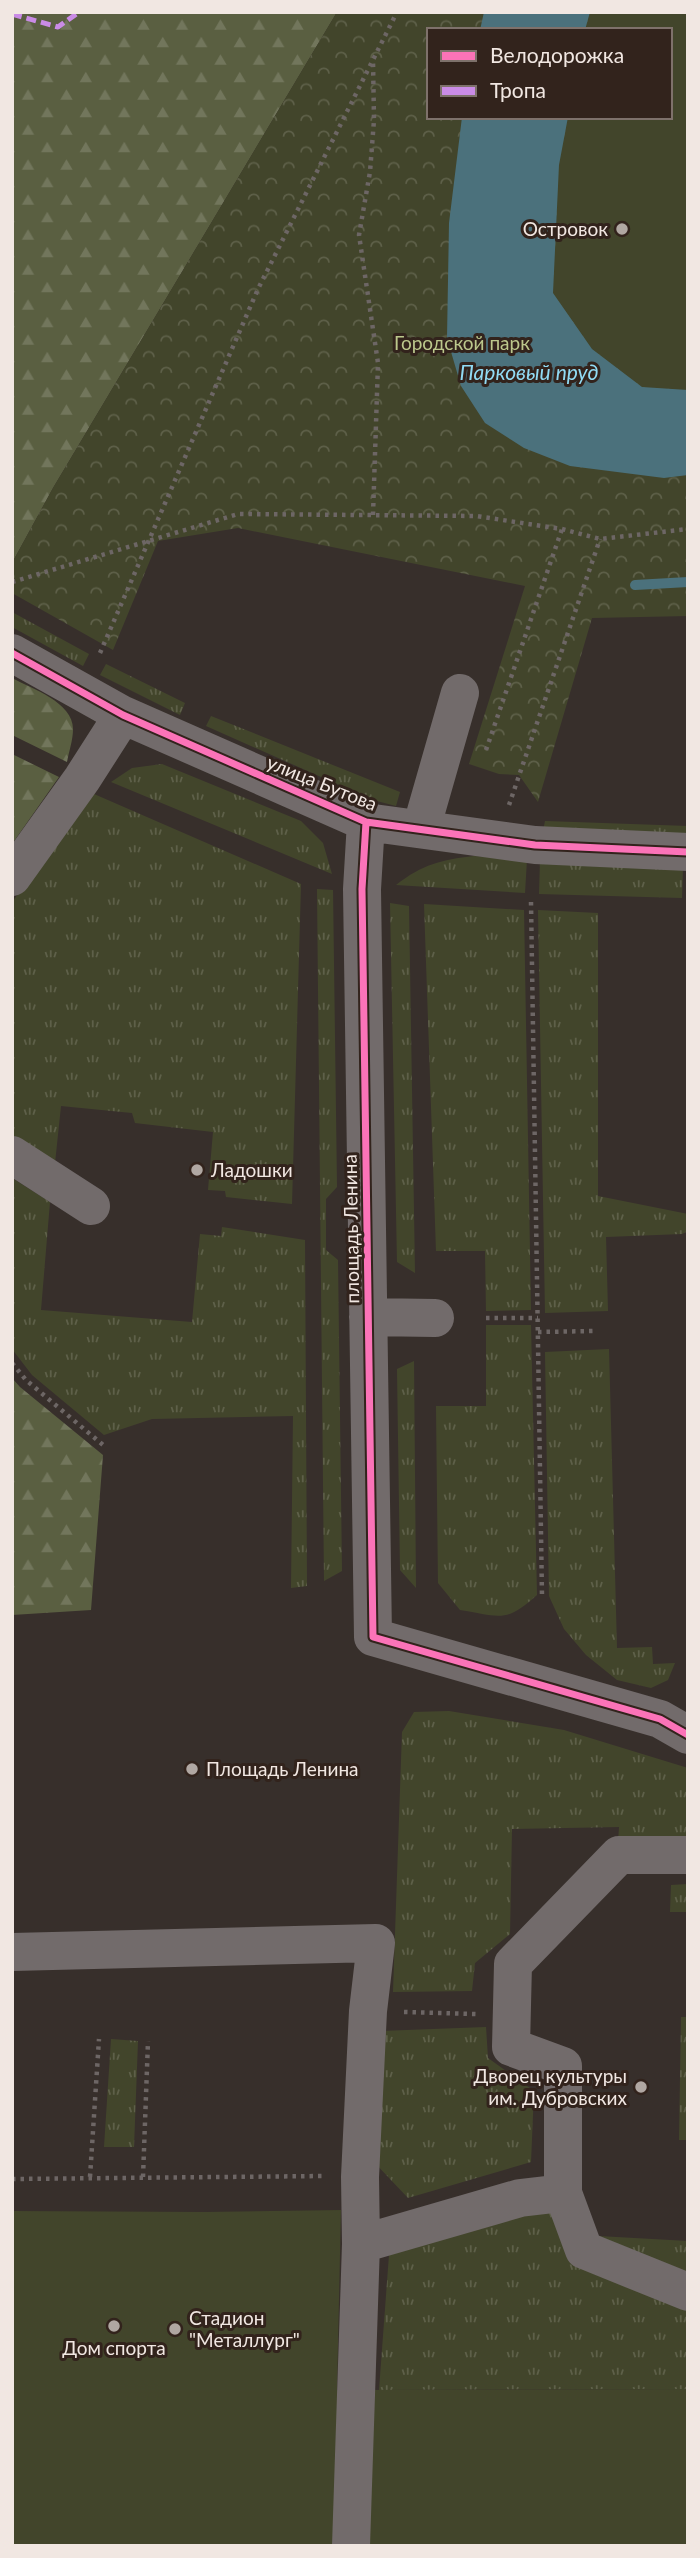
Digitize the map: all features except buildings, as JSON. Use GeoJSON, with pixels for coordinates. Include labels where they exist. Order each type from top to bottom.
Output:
{"type":"FeatureCollection","features":[{"type":"Feature","properties":{"kind":"street","name":"улица Бутова"},"geometry":{"type":"LineString","coordinates":[[12,653],[123,715],[366,822],[535,845],[688,852]]}},
{"type":"Feature","properties":{"kind":"street"},"geometry":{"type":"LineString","coordinates":[[421,829],[460,693]]}},
{"type":"Feature","properties":{"kind":"street"},"geometry":{"type":"LineString","coordinates":[[12,877],[82,779],[123,715]]}},
{"type":"Feature","properties":{"kind":"street","name":"площадь Ленина"},"geometry":{"type":"LineString","coordinates":[[366,822],[362,889],[373,1637],[660,1719],[688,1735]]}},
{"type":"Feature","properties":{"kind":"street"},"geometry":{"type":"LineString","coordinates":[[12,1155],[91,1206]]}},
{"type":"Feature","properties":{"kind":"street"},"geometry":{"type":"LineString","coordinates":[[368,1317],[435,1318]]}},
{"type":"Feature","properties":{"kind":"street"},"geometry":{"type":"LineString","coordinates":[[688,1855],[619,1856],[513,1964],[511,2047],[563,2066],[563,2193],[584,2250],[688,2292]]}},
{"type":"Feature","properties":{"kind":"street"},"geometry":{"type":"LineString","coordinates":[[12,1952],[376,1943],[368,2011],[360,2177],[361,2244],[351,2546]]}},
{"type":"Feature","properties":{"kind":"street"},"geometry":{"type":"LineString","coordinates":[[361,2244],[520,2198],[563,2193]]}},
{"type":"Feature","properties":{"kind":"path"},"geometry":{"type":"LineString","coordinates":[[100,653],[258,289],[397,12]]}},
{"type":"Feature","properties":{"kind":"path"},"geometry":{"type":"LineString","coordinates":[[373,59],[374,120],[370,172],[359,235],[378,363],[373,515]]}},
{"type":"Feature","properties":{"kind":"path"},"geometry":{"type":"LineString","coordinates":[[12,582],[238,514],[476,516],[562,529],[600,538],[688,529]]}},
{"type":"Feature","properties":{"kind":"path"},"geometry":{"type":"LineString","coordinates":[[485,752],[562,529]]}},
{"type":"Feature","properties":{"kind":"path"},"geometry":{"type":"LineString","coordinates":[[509,805],[600,538]]}},
{"type":"Feature","properties":{"kind":"path"},"geometry":{"type":"LineString","coordinates":[[531,902],[542,1596]]}},
{"type":"Feature","properties":{"kind":"path"},"geometry":{"type":"LineString","coordinates":[[486,1318],[538,1318]]}},
{"type":"Feature","properties":{"kind":"path"},"geometry":{"type":"LineString","coordinates":[[538,1332],[595,1331]]}},
{"type":"Feature","properties":{"kind":"path"},"geometry":{"type":"LineString","coordinates":[[12,1363],[26,1380],[103,1444]]}},
{"type":"Feature","properties":{"kind":"path"},"geometry":{"type":"LineString","coordinates":[[368,2011],[512,2015]]}},
{"type":"Feature","properties":{"kind":"path"},"geometry":{"type":"LineString","coordinates":[[90,2177],[99,2039]]}},
{"type":"Feature","properties":{"kind":"path"},"geometry":{"type":"LineString","coordinates":[[143,2177],[148,2040]]}},
{"type":"Feature","properties":{"kind":"path"},"geometry":{"type":"LineString","coordinates":[[12,2179],[360,2177]]}},
{"type":"Feature","properties":{"kind":"green space"},"geometry":{"type":"Polygon","coordinates":[[[12,12],[337,12],[53,488],[12,563],[12,12]]]}},
{"type":"Feature","properties":{"kind":"green space","name":"Городской парк"},"geometry":{"type":"Polygon","coordinates":[[[337,12],[688,12],[688,616],[592,618],[538,802],[519,775],[499,774],[469,764],[525,586],[238,528],[158,541],[113,650],[12,593],[12,563],[53,488],[337,12]]]}},
{"type":"Feature","properties":{"kind":"green space","name":"Островок"},"geometry":{"type":"Polygon","coordinates":[[[590,12],[688,12],[688,390],[642,387],[592,349],[553,293],[559,165],[568,119],[672,119],[672,28],[586,28],[590,12]]]}},
{"type":"Feature","properties":{"kind":"green space"},"geometry":{"type":"Polygon","coordinates":[[[12,612],[89,654],[83,666],[12,627],[12,612]]]}},
{"type":"Feature","properties":{"kind":"green space"},"geometry":{"type":"Polygon","coordinates":[[[106,664],[185,703],[180,715],[100,675],[106,664]]]}},
{"type":"Feature","properties":{"kind":"green space"},"geometry":{"type":"Polygon","coordinates":[[[12,678],[50,698],[66,711],[73,729],[67,762],[12,735],[12,678]]]}},
{"type":"Feature","properties":{"kind":"green space"},"geometry":{"type":"Polygon","coordinates":[[[211,716],[400,792],[396,806],[373,800],[206,726],[211,716]]]}},
{"type":"Feature","properties":{"kind":"green space"},"geometry":{"type":"Polygon","coordinates":[[[12,754],[59,777],[12,844],[12,754]]]}},
{"type":"Feature","properties":{"kind":"green space"},"geometry":{"type":"Polygon","coordinates":[[[162,764],[301,821],[323,843],[332,874],[111,782],[132,768],[162,764]]]}},
{"type":"Feature","properties":{"kind":"green space"},"geometry":{"type":"Polygon","coordinates":[[[94,794],[301,884],[292,1204],[226,1197],[225,1191],[208,1190],[213,1132],[135,1123],[132,1113],[61,1106],[55,1163],[12,1135],[12,902],[94,794]]]}},
{"type":"Feature","properties":{"kind":"green space"},"geometry":{"type":"Polygon","coordinates":[[[545,821],[688,826],[688,836],[543,831],[545,821]]]}},
{"type":"Feature","properties":{"kind":"green space"},"geometry":{"type":"Polygon","coordinates":[[[474,856],[527,859],[525,893],[396,885],[433,864],[474,856]]]}},
{"type":"Feature","properties":{"kind":"green space"},"geometry":{"type":"Polygon","coordinates":[[[540,861],[683,867],[682,898],[539,894],[540,861]]]}},
{"type":"Feature","properties":{"kind":"green space"},"geometry":{"type":"Polygon","coordinates":[[[317,889],[333,890],[337,1187],[326,1199],[326,1250],[338,1260],[342,1571],[324,1581],[317,889]]]}},
{"type":"Feature","properties":{"kind":"green space"},"geometry":{"type":"Polygon","coordinates":[[[390,903],[409,906],[415,1273],[397,1262],[390,903]]]}},
{"type":"Feature","properties":{"kind":"green space"},"geometry":{"type":"Polygon","coordinates":[[[424,904],[524,910],[531,1310],[486,1311],[485,1251],[436,1251],[424,904]]]}},
{"type":"Feature","properties":{"kind":"green space"},"geometry":{"type":"Polygon","coordinates":[[[538,910],[598,913],[598,1196],[688,1214],[688,1231],[682,1234],[606,1237],[608,1311],[545,1313],[538,910]]]}},
{"type":"Feature","properties":{"kind":"green space"},"geometry":{"type":"Polygon","coordinates":[[[12,1178],[50,1202],[41,1310],[192,1322],[200,1234],[221,1236],[222,1227],[305,1240],[307,1586],[291,1588],[293,1416],[152,1419],[104,1435],[32,1375],[12,1349],[12,1178]]]}},
{"type":"Feature","properties":{"kind":"green space"},"geometry":{"type":"Polygon","coordinates":[[[486,1325],[531,1325],[537,1595],[517,1610],[502,1616],[460,1610],[438,1583],[436,1406],[486,1406],[486,1325]]]}},
{"type":"Feature","properties":{"kind":"green space"},"geometry":{"type":"Polygon","coordinates":[[[609,1349],[617,1648],[652,1647],[653,1664],[675,1663],[668,1680],[651,1688],[617,1680],[586,1655],[564,1629],[549,1596],[545,1352],[609,1349]]]}},
{"type":"Feature","properties":{"kind":"green space"},"geometry":{"type":"Polygon","coordinates":[[[414,1361],[416,1588],[400,1570],[397,1369],[414,1361]]]}},
{"type":"Feature","properties":{"kind":"green space"},"geometry":{"type":"Polygon","coordinates":[[[12,1378],[103,1455],[91,1610],[12,1615],[12,1378]]]}},
{"type":"Feature","properties":{"kind":"green space"},"geometry":{"type":"Polygon","coordinates":[[[449,1711],[564,1730],[688,1768],[688,1843],[618,1843],[619,1827],[512,1829],[510,1934],[475,1963],[472,1991],[393,1992],[402,1732],[414,1712],[449,1711]]]}},
{"type":"Feature","properties":{"kind":"green space"},"geometry":{"type":"Polygon","coordinates":[[[688,1884],[688,1912],[670,1912],[671,1885],[688,1884]]]}},
{"type":"Feature","properties":{"kind":"green space"},"geometry":{"type":"Polygon","coordinates":[[[681,2017],[688,2017],[688,2140],[679,2140],[681,2017]]]}},
{"type":"Feature","properties":{"kind":"green space"},"geometry":{"type":"Polygon","coordinates":[[[486,2027],[488,2058],[534,2091],[531,2162],[408,2198],[373,2161],[381,2031],[486,2027]]]}},
{"type":"Feature","properties":{"kind":"green space"},"geometry":{"type":"Polygon","coordinates":[[[111,2039],[138,2041],[134,2147],[104,2147],[111,2039]]]}},
{"type":"Feature","properties":{"kind":"green space"},"geometry":{"type":"Polygon","coordinates":[[[552,2205],[688,2307],[688,2389],[379,2390],[389,2255],[552,2205]]]}},
{"type":"Feature","properties":{"kind":"green space","name":"Стадион \"Металлург\""},"geometry":{"type":"Polygon","coordinates":[[[341,2210],[337,2390],[688,2389],[688,2546],[12,2546],[12,2211],[341,2210]]]}},
{"type":"Feature","properties":{"kind":"green space"},"geometry":{"type":"Polygon","coordinates":[[[598,2236],[688,2241],[688,2276],[598,2236]]]}},
{"type":"Feature","properties":{"kind":"water"},"geometry":{"type":"Polygon","coordinates":[[[484,12],[590,12],[586,28],[480,28],[484,12]]]}},
{"type":"Feature","properties":{"kind":"water","name":"Парковый пруд"},"geometry":{"type":"Polygon","coordinates":[[[462,119],[568,119],[559,165],[553,293],[592,349],[642,387],[688,390],[688,475],[664,478],[570,466],[524,448],[485,423],[461,386],[447,338],[449,223],[462,119]]]}},
{"type":"Feature","properties":{"kind":"waterway"},"geometry":{"type":"LineString","coordinates":[[635,585],[688,582]]}},
{"type":"Feature","properties":{"kind":"marked path"},"geometry":{"type":"LineString","coordinates":[[12,14],[58,27],[79,12]]}},
{"type":"Feature","properties":{"kind":"cycle path"},"geometry":{"type":"LineString","coordinates":[[12,653],[123,715],[366,822],[535,845],[688,852]]}},
{"type":"Feature","properties":{"kind":"cycle path"},"geometry":{"type":"LineString","coordinates":[[366,822],[362,889],[373,1637],[660,1719],[688,1735]]}},
{"type":"Feature","properties":{"kind":"place","name":"Островок"},"geometry":{"type":"Point","coordinates":[622,229]}},
{"type":"Feature","properties":{"kind":"place","name":"Ладошки"},"geometry":{"type":"Point","coordinates":[197,1170]}},
{"type":"Feature","properties":{"kind":"place","name":"Площадь Ленина"},"geometry":{"type":"Point","coordinates":[192,1769]}},
{"type":"Feature","properties":{"kind":"place","name":"Дворец культуры им. Дубровских"},"geometry":{"type":"Point","coordinates":[641,2087]}},
{"type":"Feature","properties":{"kind":"place","name":"Дом спорта"},"geometry":{"type":"Point","coordinates":[114,2326]}},
{"type":"Feature","properties":{"kind":"place","name":"Стадион \"Металлург\""},"geometry":{"type":"Point","coordinates":[175,2329]}}]}
